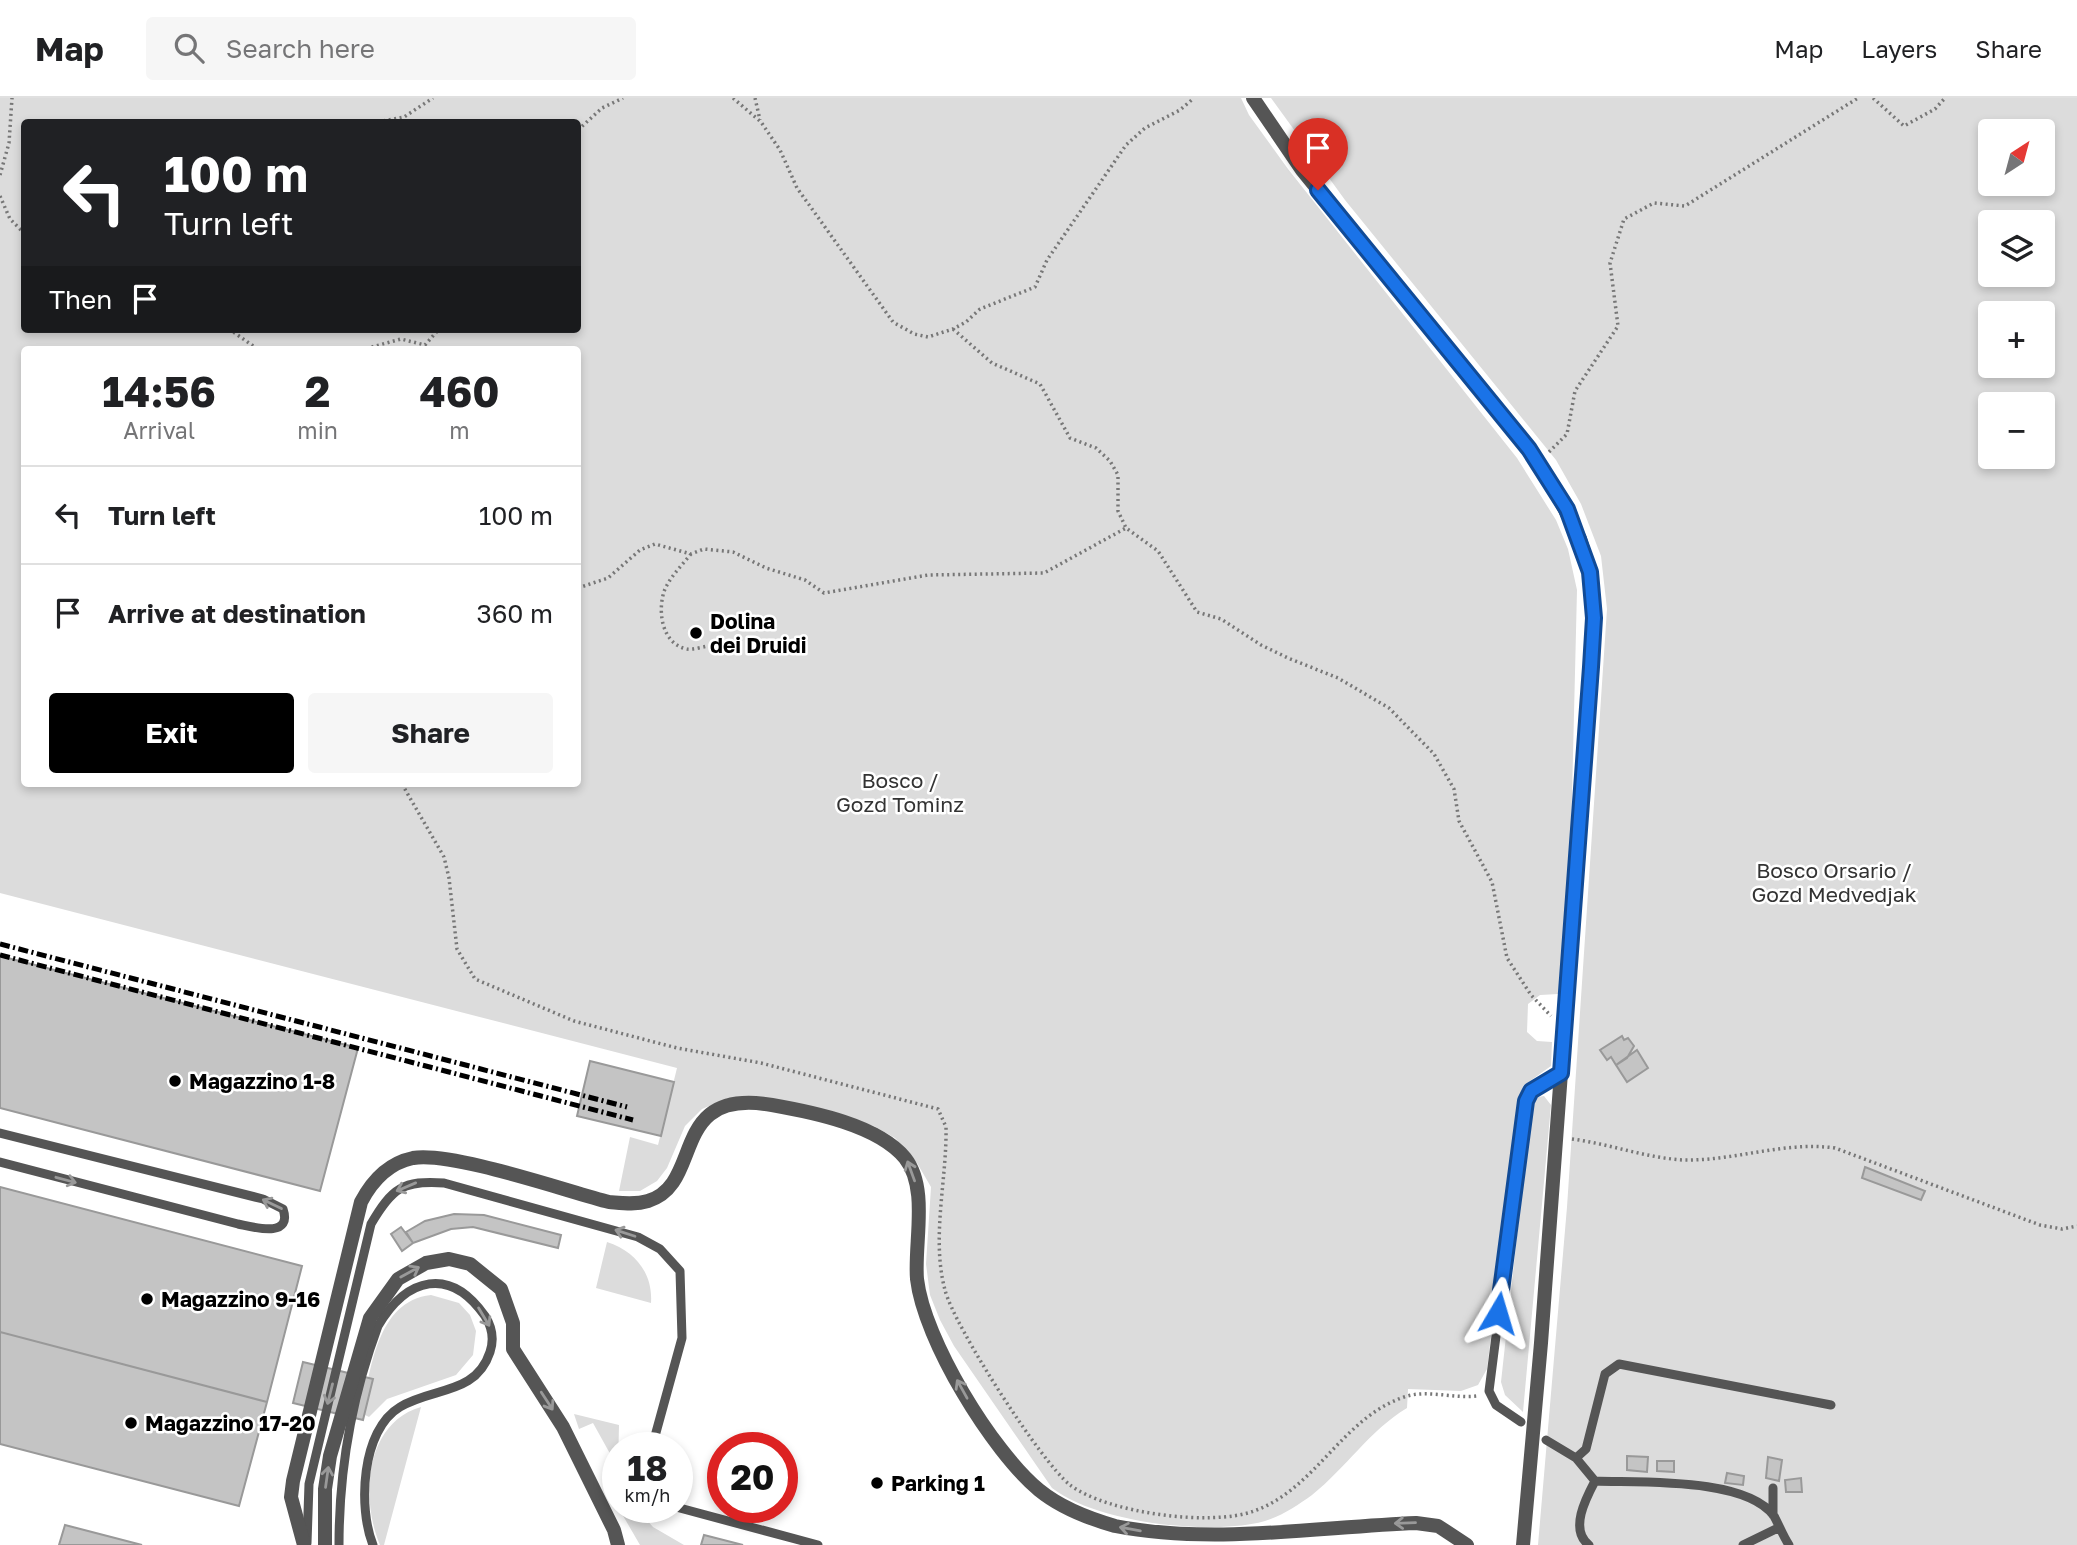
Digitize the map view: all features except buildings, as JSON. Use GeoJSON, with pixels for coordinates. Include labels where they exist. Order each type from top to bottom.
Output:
{"type":"FeatureCollection","features":[{"type":"Feature","properties":{"kind":"street"},"geometry":{"type":"LineString","coordinates":[[1253,98],[1302,170],[1538,463],[1567,509],[1590,572],[1594,618],[1557,1136],[1523,1545]]}},
{"type":"Feature","properties":{"kind":"street"},"geometry":{"type":"LineString","coordinates":[[305,1545],[291,1497],[293,1481],[361,1202],[380,1175],[403,1161],[434,1157],[609,1202],[632,1204],[651,1200],[666,1188],[678,1171],[687,1146],[704,1119],[733,1104],[750,1103],[772,1105],[860,1128],[892,1144],[907,1160],[914,1178],[918,1203],[918,1283],[936,1339],[963,1392],[1001,1448],[1039,1490],[1070,1511],[1116,1526],[1167,1535],[1269,1536],[1416,1523],[1438,1526],[1467,1545]]}},
{"type":"Feature","properties":{"kind":"street"},"geometry":{"type":"LineString","coordinates":[[325,1545],[325,1489],[330,1456],[370,1318],[398,1279],[426,1263],[449,1259],[470,1264],[501,1289],[513,1323],[513,1349],[564,1427],[614,1530],[618,1545]]}},
{"type":"Feature","properties":{"kind":"lane"},"geometry":{"type":"LineString","coordinates":[[1521,1423],[1496,1405],[1489,1391],[1526,1101],[1531,1091],[1561,1073]]}},
{"type":"Feature","properties":{"kind":"lane"},"geometry":{"type":"LineString","coordinates":[[0,1133],[263,1199],[283,1209],[285,1220],[281,1227],[272,1230],[237,1224],[0,1162]]}},
{"type":"Feature","properties":{"kind":"lane"},"geometry":{"type":"LineString","coordinates":[[305,1545],[309,1484],[371,1224],[385,1200],[399,1188],[420,1181],[444,1182],[606,1227],[638,1237],[660,1249],[680,1271],[682,1338],[656,1432]]}},
{"type":"Feature","properties":{"kind":"lane"},"geometry":{"type":"LineString","coordinates":[[339,1545],[339,1490],[345,1452],[378,1326],[406,1292],[426,1284],[449,1284],[473,1299],[489,1323],[493,1344],[485,1367],[474,1378],[400,1407],[385,1422],[371,1452],[365,1483],[366,1520],[373,1545]]}},
{"type":"Feature","properties":{"kind":"lane"},"geometry":{"type":"LineString","coordinates":[[1576,1458],[1586,1449],[1605,1374],[1619,1364],[1831,1405]]}},
{"type":"Feature","properties":{"kind":"lane"},"geometry":{"type":"LineString","coordinates":[[1546,1440],[1576,1458],[1595,1481],[1705,1485],[1743,1494],[1773,1515]]}},
{"type":"Feature","properties":{"kind":"lane"},"geometry":{"type":"LineString","coordinates":[[1589,1545],[1584,1541],[1580,1526],[1584,1502],[1595,1481]]}},
{"type":"Feature","properties":{"kind":"lane"},"geometry":{"type":"LineString","coordinates":[[1773,1488],[1773,1515],[1789,1545]]}},
{"type":"Feature","properties":{"kind":"lane"},"geometry":{"type":"LineString","coordinates":[[693,1512],[818,1545]]}},
{"type":"Feature","properties":{"kind":"lane"},"geometry":{"type":"LineString","coordinates":[[1744,1545],[1778,1528]]}},
{"type":"Feature","properties":{"kind":"path"},"geometry":{"type":"LineString","coordinates":[[0,175],[9,143],[12,98]]}},
{"type":"Feature","properties":{"kind":"path"},"geometry":{"type":"LineString","coordinates":[[394,119],[404,117],[433,98]]}},
{"type":"Feature","properties":{"kind":"path"},"geometry":{"type":"LineString","coordinates":[[581,127],[602,108],[623,98]]}},
{"type":"Feature","properties":{"kind":"path"},"geometry":{"type":"LineString","coordinates":[[733,98],[761,122],[780,150],[797,188],[893,322],[914,334],[928,337],[966,323],[980,309],[1035,287],[1047,260],[1126,145],[1145,128],[1180,110],[1194,98]]}},
{"type":"Feature","properties":{"kind":"path"},"geometry":{"type":"LineString","coordinates":[[755,98],[761,122]]}},
{"type":"Feature","properties":{"kind":"path"},"geometry":{"type":"LineString","coordinates":[[1538,463],[1567,434],[1575,391],[1618,326],[1610,263],[1624,219],[1654,204],[1685,206],[1858,98]]}},
{"type":"Feature","properties":{"kind":"path"},"geometry":{"type":"LineString","coordinates":[[1873,98],[1904,126],[1935,108],[1945,98]]}},
{"type":"Feature","properties":{"kind":"path"},"geometry":{"type":"LineString","coordinates":[[0,196],[10,219],[21,230]]}},
{"type":"Feature","properties":{"kind":"path"},"geometry":{"type":"LineString","coordinates":[[953,329],[992,363],[1040,384],[1066,434],[1096,448],[1110,461],[1118,475],[1118,511],[1126,528],[1158,551],[1197,612],[1221,619],[1261,645],[1338,678],[1399,714],[1420,737],[1450,780],[1459,821],[1486,865],[1492,882],[1507,958],[1547,1013],[1565,1024]]}},
{"type":"Feature","properties":{"kind":"path"},"geometry":{"type":"LineString","coordinates":[[235,333],[253,346]]}},
{"type":"Feature","properties":{"kind":"path"},"geometry":{"type":"LineString","coordinates":[[376,346],[401,339],[425,345],[436,333]]}},
{"type":"Feature","properties":{"kind":"path"},"geometry":{"type":"LineString","coordinates":[[708,646],[689,650],[671,640],[662,622],[661,604],[666,588],[691,554],[704,549],[733,552],[766,568],[805,580],[824,593],[835,593],[928,575],[1044,573],[1126,528]]}},
{"type":"Feature","properties":{"kind":"path"},"geometry":{"type":"LineString","coordinates":[[581,587],[608,578],[648,545],[691,554]]}},
{"type":"Feature","properties":{"kind":"path"},"geometry":{"type":"LineString","coordinates":[[404,787],[444,857],[450,878],[457,949],[475,979],[573,1021],[677,1048],[761,1063],[938,1109],[946,1127],[941,1255],[949,1303],[964,1334],[1042,1453],[1059,1474],[1078,1490],[1123,1506],[1165,1514],[1225,1517],[1252,1512],[1288,1495],[1363,1422],[1394,1402],[1413,1395],[1469,1397],[1489,1391]]}},
{"type":"Feature","properties":{"kind":"path"},"geometry":{"type":"LineString","coordinates":[[1557,1136],[1686,1160],[1810,1144],[1835,1148],[2040,1225],[2062,1229],[2077,1226]]}},
{"type":"Feature","properties":{"kind":"green space","name":"Bosco / Gozd Tominz"},"geometry":{"type":"Polygon","coordinates":[[[0,98],[1241,98],[1249,115],[1288,169],[1517,458],[1556,520],[1568,549],[1577,590],[1570,879],[1558,994],[1540,995],[1528,1004],[1527,1032],[1537,1041],[1552,1042],[1551,1066],[1523,1086],[1520,1096],[1487,1369],[1478,1385],[1461,1391],[1408,1389],[1407,1408],[1381,1427],[1312,1495],[1265,1521],[1215,1527],[1186,1526],[1125,1518],[1097,1510],[1052,1488],[954,1346],[930,1295],[926,1264],[931,1187],[917,1163],[895,1138],[874,1126],[763,1098],[728,1098],[702,1109],[685,1126],[667,1168],[657,1181],[640,1191],[619,1191],[630,1137],[658,1145],[677,1068],[0,893],[0,98]]]}},
{"type":"Feature","properties":{"kind":"green space","name":"Bosco Orsario / Gozd Medvedjak"},"geometry":{"type":"Polygon","coordinates":[[[1271,98],[2077,98],[2077,1545],[1538,1545],[1567,1207],[1607,609],[1601,556],[1581,504],[1556,460],[1345,200],[1271,98]]]}},
{"type":"Feature","properties":{"kind":"green space"},"geometry":{"type":"Polygon","coordinates":[[[1544,1096],[1551,1105],[1523,1412],[1505,1395],[1501,1382],[1531,1108],[1538,1097],[1544,1096]]]}},
{"type":"Feature","properties":{"kind":"green space"},"geometry":{"type":"Polygon","coordinates":[[[607,1242],[626,1251],[640,1265],[649,1282],[651,1303],[596,1288],[607,1242]]]}},
{"type":"Feature","properties":{"kind":"green space"},"geometry":{"type":"Polygon","coordinates":[[[431,1295],[459,1303],[470,1315],[476,1331],[473,1355],[456,1375],[387,1399],[369,1417],[361,1413],[373,1359],[387,1324],[398,1310],[413,1300],[431,1295]]]}},
{"type":"Feature","properties":{"kind":"green space"},"geometry":{"type":"Polygon","coordinates":[[[421,1407],[384,1545],[380,1545],[370,1506],[372,1464],[378,1445],[388,1429],[402,1416],[421,1407]]]}},
{"type":"Feature","properties":{"kind":"green space"},"geometry":{"type":"Polygon","coordinates":[[[574,1414],[619,1425],[619,1432],[602,1432],[602,1439],[593,1423],[579,1429],[574,1414]]]}},
{"type":"Feature","properties":{"kind":"green space"},"geometry":{"type":"Polygon","coordinates":[[[627,1523],[649,1523],[684,1545],[640,1545],[627,1523]]]}},
{"type":"Feature","properties":{"kind":"railway"},"geometry":{"type":"LineString","coordinates":[[0,944],[627,1107]]}},
{"type":"Feature","properties":{"kind":"railway"},"geometry":{"type":"LineString","coordinates":[[0,955],[633,1120]]}},
{"type":"Feature","properties":{"kind":"place","name":"Dolina dei Druidi"},"geometry":{"type":"Point","coordinates":[696,633]}},
{"type":"Feature","properties":{"kind":"place","name":"Magazzino 1-8"},"geometry":{"type":"Point","coordinates":[175,1081]}},
{"type":"Feature","properties":{"kind":"place","name":"Magazzino 9-16"},"geometry":{"type":"Point","coordinates":[147,1299]}},
{"type":"Feature","properties":{"kind":"place","name":"Magazzino 17-20"},"geometry":{"type":"Point","coordinates":[131,1423]}},
{"type":"Feature","properties":{"kind":"place","name":"Parking 1"},"geometry":{"type":"Point","coordinates":[877,1483]}},
{"type":"Feature","properties":{"kind":"route"},"geometry":{"type":"LineString","coordinates":[[1318,190],[1529,449],[1567,509],[1590,572],[1594,618],[1561,1073],[1531,1091],[1526,1101],[1498,1313]]}}]}
